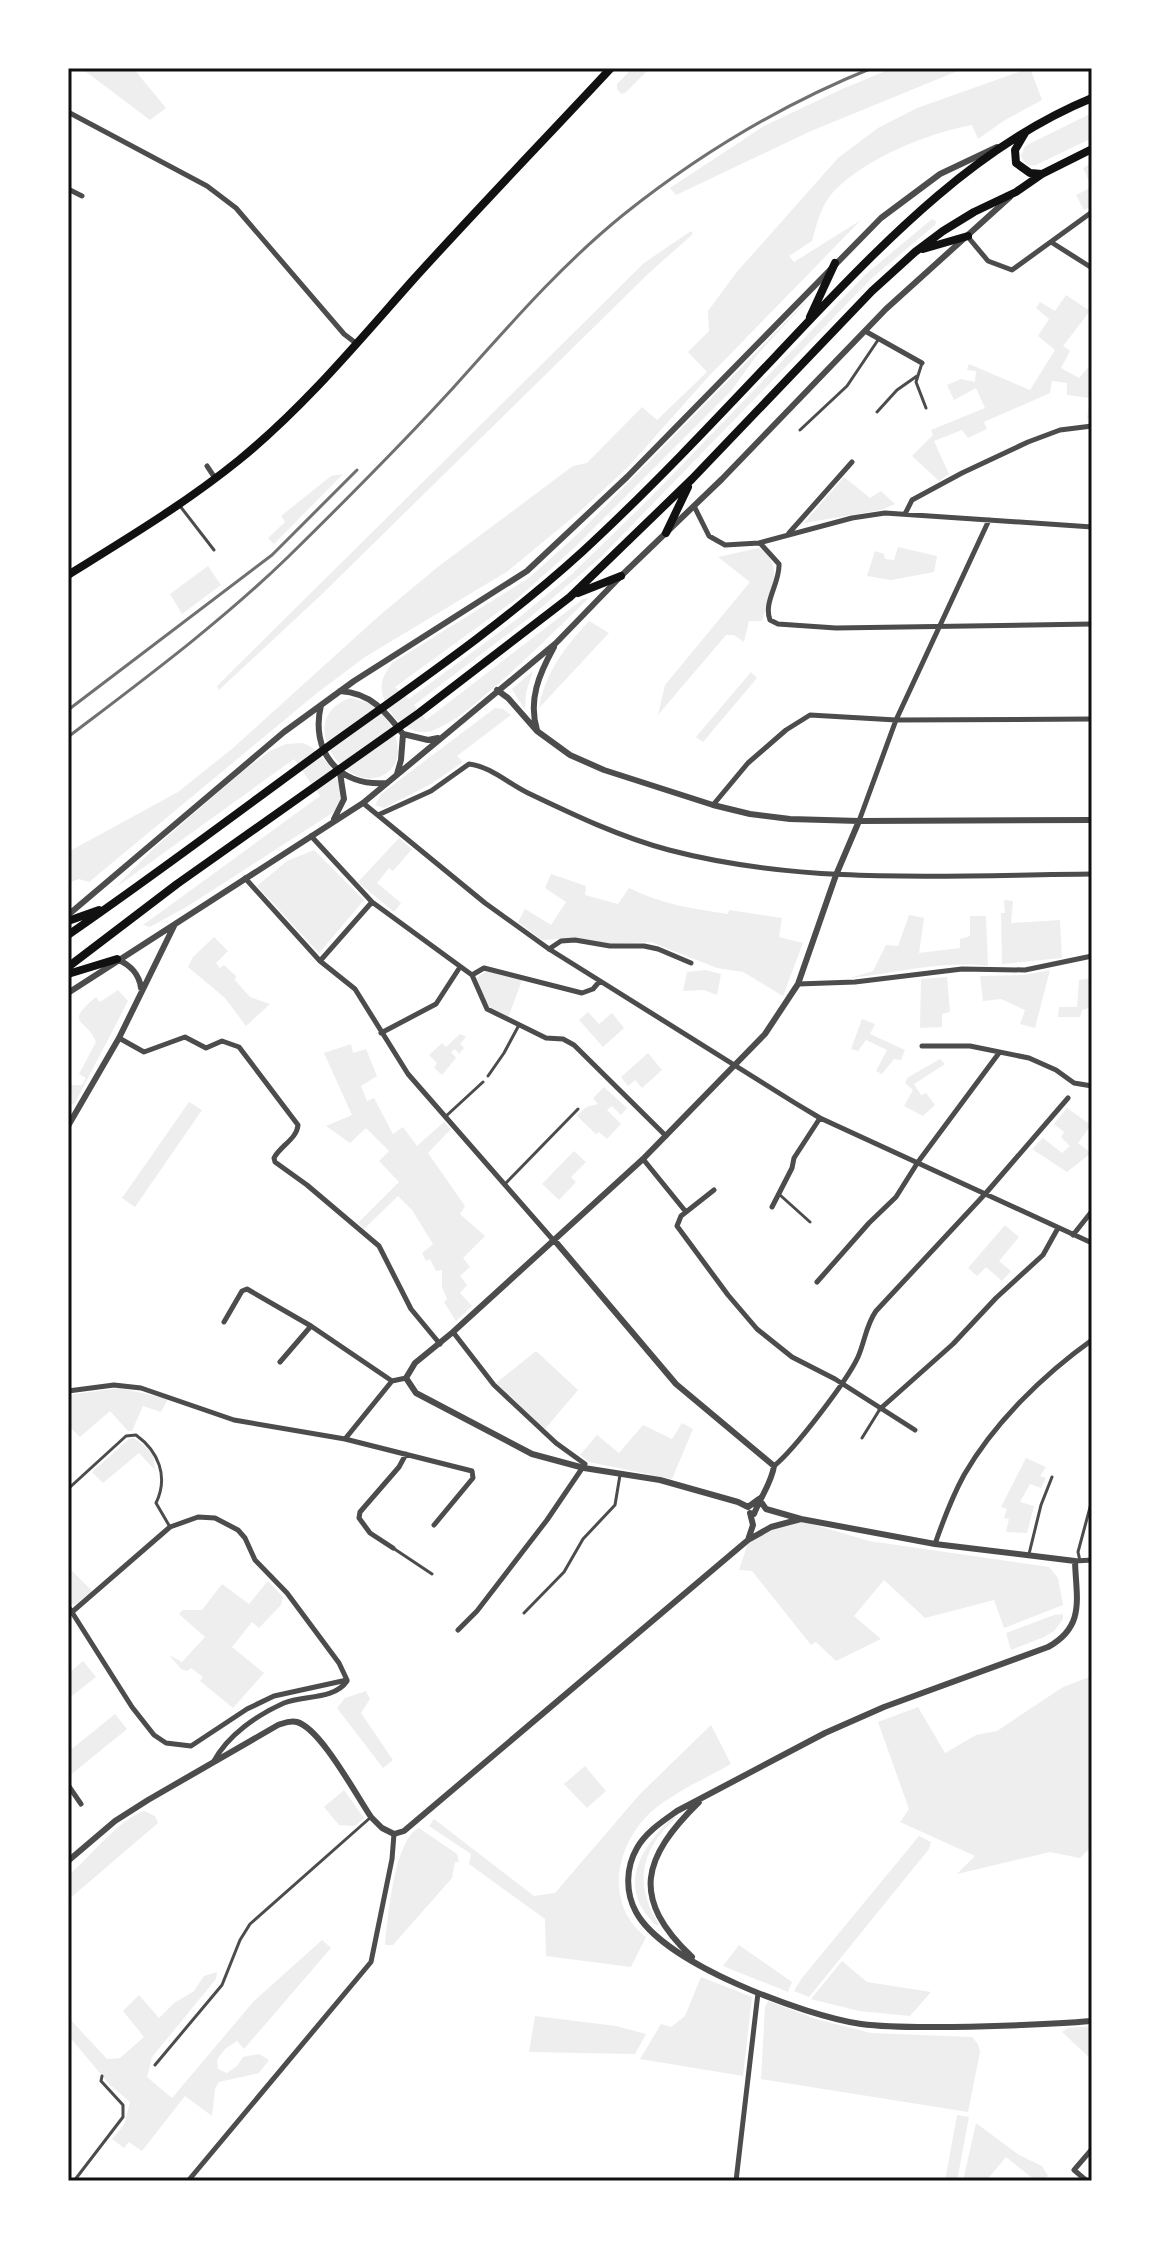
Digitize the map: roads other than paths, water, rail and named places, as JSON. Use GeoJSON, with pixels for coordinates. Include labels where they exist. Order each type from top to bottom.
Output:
{"type":"FeatureCollection","features":[{"type":"Feature","properties":{"kind":"main road"},"geometry":{"type":"LineString","coordinates":[[68,575],[179,505],[283,422],[611,68]]}},
{"type":"Feature","properties":{"kind":"main road"},"geometry":{"type":"LineString","coordinates":[[68,935],[496,625],[583,551],[649,487],[890,240],[1004,143],[1092,98]]}},
{"type":"Feature","properties":{"kind":"main road"},"geometry":{"type":"LineString","coordinates":[[1028,129],[1014,156],[1023,170],[1042,174]]}},
{"type":"Feature","properties":{"kind":"main road"},"geometry":{"type":"LineString","coordinates":[[68,967],[177,884],[419,713],[570,597],[692,479],[872,291],[915,252],[974,212],[1092,149]]}},
{"type":"Feature","properties":{"kind":"main road"},"geometry":{"type":"LineString","coordinates":[[915,252],[968,236]]}},
{"type":"Feature","properties":{"kind":"main road"},"geometry":{"type":"LineString","coordinates":[[806,324],[835,263]]}},
{"type":"Feature","properties":{"kind":"main road"},"geometry":{"type":"LineString","coordinates":[[666,533],[692,479]]}},
{"type":"Feature","properties":{"kind":"main road"},"geometry":{"type":"LineString","coordinates":[[570,597],[621,576]]}},
{"type":"Feature","properties":{"kind":"main road"},"geometry":{"type":"LineString","coordinates":[[68,921],[111,906]]}},
{"type":"Feature","properties":{"kind":"main road"},"geometry":{"type":"LineString","coordinates":[[68,974],[117,959]]}},
{"type":"Feature","properties":{"kind":"street"},"geometry":{"type":"LineString","coordinates":[[68,112],[207,186],[236,208],[344,334],[357,345]]}},
{"type":"Feature","properties":{"kind":"street"},"geometry":{"type":"LineString","coordinates":[[68,915],[194,806],[321,705],[535,565],[627,477],[881,218],[912,193],[959,164],[1004,143]]}},
{"type":"Feature","properties":{"kind":"street"},"geometry":{"type":"LineString","coordinates":[[68,189],[82,196]]}},
{"type":"Feature","properties":{"kind":"street"},"geometry":{"type":"LineString","coordinates":[[68,993],[363,803],[556,643],[906,289],[1016,192]]}},
{"type":"Feature","properties":{"kind":"street"},"geometry":{"type":"LineString","coordinates":[[968,236],[988,261],[1012,270],[1092,212]]}},
{"type":"Feature","properties":{"kind":"street"},"geometry":{"type":"LineString","coordinates":[[1051,242],[1092,268]]}},
{"type":"Feature","properties":{"kind":"street"},"geometry":{"type":"LineString","coordinates":[[865,331],[922,363]]}},
{"type":"Feature","properties":{"kind":"street"},"geometry":{"type":"LineString","coordinates":[[905,514],[912,500],[962,473],[1060,430],[1092,426]]}},
{"type":"Feature","properties":{"kind":"street"},"geometry":{"type":"LineString","coordinates":[[789,533],[852,462]]}},
{"type":"Feature","properties":{"kind":"street"},"geometry":{"type":"LineString","coordinates":[[207,466],[215,478]]}},
{"type":"Feature","properties":{"kind":"street"},"geometry":{"type":"LineString","coordinates":[[694,506],[709,536],[725,545],[759,543],[789,533],[885,513],[1092,527]]}},
{"type":"Feature","properties":{"kind":"street"},"geometry":{"type":"LineString","coordinates":[[768,1529],[757,1528],[746,1507],[738,1502],[660,1480],[584,1468],[532,1454],[416,1393],[406,1383],[406,1378],[415,1363],[440,1344],[643,1159],[765,1034],[798,984],[896,720],[989,520]]}},
{"type":"Feature","properties":{"kind":"street"},"geometry":{"type":"LineString","coordinates":[[759,543],[779,564],[780,573],[768,609],[768,617],[774,623],[836,628],[1092,624]]}},
{"type":"Feature","properties":{"kind":"street"},"geometry":{"type":"LineString","coordinates":[[537,731],[532,704],[545,664],[556,643]]}},
{"type":"Feature","properties":{"kind":"street"},"geometry":{"type":"LineString","coordinates":[[497,690],[537,731],[570,755],[604,770],[713,805],[771,817],[859,821],[1092,820]]}},
{"type":"Feature","properties":{"kind":"street"},"geometry":{"type":"LineString","coordinates":[[340,691],[369,697],[403,734],[428,740],[441,738]]}},
{"type":"Feature","properties":{"kind":"street"},"geometry":{"type":"LineString","coordinates":[[321,705],[317,720],[318,738],[340,773],[344,799],[333,821]]}},
{"type":"Feature","properties":{"kind":"street"},"geometry":{"type":"LineString","coordinates":[[713,805],[748,763],[810,715],[896,720],[1092,719]]}},
{"type":"Feature","properties":{"kind":"street"},"geometry":{"type":"LineString","coordinates":[[396,776],[403,734]]}},
{"type":"Feature","properties":{"kind":"street"},"geometry":{"type":"LineString","coordinates":[[378,815],[431,791],[469,764],[478,765],[549,803],[645,843],[729,863],[836,875],[1092,874]]}},
{"type":"Feature","properties":{"kind":"street"},"geometry":{"type":"LineString","coordinates":[[340,773],[365,783],[387,783]]}},
{"type":"Feature","properties":{"kind":"street"},"geometry":{"type":"LineString","coordinates":[[363,803],[485,903],[549,949],[820,1118],[1092,1243]]}},
{"type":"Feature","properties":{"kind":"street"},"geometry":{"type":"LineString","coordinates":[[311,836],[372,902],[472,975],[484,1006],[546,1038],[563,1039],[574,1045],[666,1136]]}},
{"type":"Feature","properties":{"kind":"street"},"geometry":{"type":"LineString","coordinates":[[245,878],[320,961],[355,989],[399,1064],[676,1384],[774,1466]]}},
{"type":"Feature","properties":{"kind":"street"},"geometry":{"type":"LineString","coordinates":[[320,961],[372,902]]}},
{"type":"Feature","properties":{"kind":"street"},"geometry":{"type":"LineString","coordinates":[[68,1126],[119,1038],[176,922]]}},
{"type":"Feature","properties":{"kind":"street"},"geometry":{"type":"LineString","coordinates":[[549,949],[561,941],[575,940],[610,946],[644,946],[691,963]]}},
{"type":"Feature","properties":{"kind":"street"},"geometry":{"type":"LineString","coordinates":[[798,984],[855,982],[962,969],[1025,970],[1092,956]]}},
{"type":"Feature","properties":{"kind":"street"},"geometry":{"type":"LineString","coordinates":[[117,959],[126,963],[138,976],[141,991]]}},
{"type":"Feature","properties":{"kind":"street"},"geometry":{"type":"LineString","coordinates":[[381,1033],[436,1004],[460,967]]}},
{"type":"Feature","properties":{"kind":"street"},"geometry":{"type":"LineString","coordinates":[[472,975],[484,968],[582,993],[593,989],[599,982]]}},
{"type":"Feature","properties":{"kind":"street"},"geometry":{"type":"LineString","coordinates":[[119,1038],[144,1052],[185,1037],[206,1048],[222,1041],[239,1047],[298,1125],[295,1135],[277,1152],[275,1162],[318,1193],[379,1246],[411,1309],[440,1344]]}},
{"type":"Feature","properties":{"kind":"street"},"geometry":{"type":"LineString","coordinates":[[922,1046],[970,1046],[1029,1058],[1074,1083],[1092,1086]]}},
{"type":"Feature","properties":{"kind":"street"},"geometry":{"type":"LineString","coordinates":[[817,1282],[896,1197],[918,1162],[999,1053]]}},
{"type":"Feature","properties":{"kind":"street"},"geometry":{"type":"LineString","coordinates":[[746,1507],[754,1505],[759,1499],[773,1474],[774,1466],[807,1429],[857,1359],[869,1320],[876,1311],[986,1193],[1068,1098]]}},
{"type":"Feature","properties":{"kind":"street"},"geometry":{"type":"LineString","coordinates":[[772,1207],[794,1158],[820,1118]]}},
{"type":"Feature","properties":{"kind":"street"},"geometry":{"type":"LineString","coordinates":[[643,1159],[686,1212]]}},
{"type":"Feature","properties":{"kind":"street"},"geometry":{"type":"LineString","coordinates":[[714,1190],[677,1222],[679,1232],[751,1322],[792,1357],[915,1430]]}},
{"type":"Feature","properties":{"kind":"street"},"geometry":{"type":"LineString","coordinates":[[1073,1235],[1092,1211]]}},
{"type":"Feature","properties":{"kind":"street"},"geometry":{"type":"LineString","coordinates":[[880,1409],[953,1344],[996,1298],[1043,1255],[1058,1228]]}},
{"type":"Feature","properties":{"kind":"street"},"geometry":{"type":"LineString","coordinates":[[224,1322],[242,1291],[247,1289],[311,1326],[392,1381]]}},
{"type":"Feature","properties":{"kind":"street"},"geometry":{"type":"LineString","coordinates":[[280,1362],[311,1326]]}},
{"type":"Feature","properties":{"kind":"street"},"geometry":{"type":"LineString","coordinates":[[453,1332],[494,1385],[556,1443],[583,1461],[584,1468],[477,1611],[458,1630]]}},
{"type":"Feature","properties":{"kind":"street"},"geometry":{"type":"LineString","coordinates":[[935,1544],[963,1476],[1001,1423],[1092,1340]]}},
{"type":"Feature","properties":{"kind":"street"},"geometry":{"type":"LineString","coordinates":[[345,1439],[392,1381],[406,1378]]}},
{"type":"Feature","properties":{"kind":"street"},"geometry":{"type":"LineString","coordinates":[[68,1391],[131,1386],[234,1420],[345,1439],[472,1471],[473,1478],[434,1525]]}},
{"type":"Feature","properties":{"kind":"street"},"geometry":{"type":"LineString","coordinates":[[393,1548],[370,1533],[361,1525],[359,1518],[360,1512],[399,1467],[406,1454]]}},
{"type":"Feature","properties":{"kind":"street"},"geometry":{"type":"LineString","coordinates":[[759,1499],[774,1518],[768,1529]]}},
{"type":"Feature","properties":{"kind":"street"},"geometry":{"type":"LineString","coordinates":[[748,1540],[759,1499]]}},
{"type":"Feature","properties":{"kind":"street"},"geometry":{"type":"LineString","coordinates":[[753,1519],[758,1510],[767,1509],[801,1519],[935,1544],[1078,1561],[1092,1560]]}},
{"type":"Feature","properties":{"kind":"street"},"geometry":{"type":"LineString","coordinates":[[198,1517],[223,1521],[245,1538],[255,1560],[287,1593],[339,1663],[347,1680],[274,1696],[247,1709],[191,1746],[166,1743],[154,1735],[132,1707],[70,1609],[170,1527],[198,1517]]}},
{"type":"Feature","properties":{"kind":"street"},"geometry":{"type":"LineString","coordinates":[[394,1834],[417,1822],[748,1540],[768,1529],[801,1519]]}},
{"type":"Feature","properties":{"kind":"street"},"geometry":{"type":"LineString","coordinates":[[1078,1561],[1075,1620],[1058,1641],[837,1728],[677,1811],[656,1827],[638,1847],[629,1870],[629,1893],[636,1913],[671,1947],[758,1993],[823,2015],[873,2025],[990,2026],[1092,2021]]}},
{"type":"Feature","properties":{"kind":"street"},"geometry":{"type":"LineString","coordinates":[[213,1763],[221,1747],[246,1726],[284,1703],[340,1689],[347,1680]]}},
{"type":"Feature","properties":{"kind":"street"},"geometry":{"type":"LineString","coordinates":[[68,1861],[115,1821],[278,1725],[290,1722],[299,1722],[313,1733],[371,1817],[394,1834]]}},
{"type":"Feature","properties":{"kind":"street"},"geometry":{"type":"LineString","coordinates":[[68,1785],[81,1804]]}},
{"type":"Feature","properties":{"kind":"street"},"geometry":{"type":"LineString","coordinates":[[701,1965],[664,1927],[654,1907],[650,1884],[652,1862],[664,1840],[705,1796]]}},
{"type":"Feature","properties":{"kind":"street"},"geometry":{"type":"LineString","coordinates":[[188,2181],[371,1962],[392,1859],[394,1834]]}},
{"type":"Feature","properties":{"kind":"street"},"geometry":{"type":"LineString","coordinates":[[736,2181],[758,1993]]}},
{"type":"Feature","properties":{"kind":"street"},"geometry":{"type":"LineString","coordinates":[[1087,2181],[1074,2170],[1092,2149]]}},
{"type":"Feature","properties":{"kind":"lane"},"geometry":{"type":"LineString","coordinates":[[800,430],[847,386],[878,339]]}},
{"type":"Feature","properties":{"kind":"lane"},"geometry":{"type":"LineString","coordinates":[[922,363],[916,382],[926,408]]}},
{"type":"Feature","properties":{"kind":"lane"},"geometry":{"type":"LineString","coordinates":[[877,412],[897,390],[917,376]]}},
{"type":"Feature","properties":{"kind":"lane"},"geometry":{"type":"LineString","coordinates":[[179,505],[214,550]]}},
{"type":"Feature","properties":{"kind":"lane"},"geometry":{"type":"LineString","coordinates":[[488,1076],[519,1025]]}},
{"type":"Feature","properties":{"kind":"lane"},"geometry":{"type":"LineString","coordinates":[[445,1117],[483,1082]]}},
{"type":"Feature","properties":{"kind":"lane"},"geometry":{"type":"LineString","coordinates":[[505,1184],[578,1109]]}},
{"type":"Feature","properties":{"kind":"lane"},"geometry":{"type":"LineString","coordinates":[[779,1194],[810,1222]]}},
{"type":"Feature","properties":{"kind":"lane"},"geometry":{"type":"LineString","coordinates":[[862,1438],[880,1409]]}},
{"type":"Feature","properties":{"kind":"lane"},"geometry":{"type":"LineString","coordinates":[[68,1489],[126,1436],[136,1435],[149,1444],[157,1457],[161,1493],[156,1503],[170,1527]]}},
{"type":"Feature","properties":{"kind":"lane"},"geometry":{"type":"LineString","coordinates":[[524,1613],[564,1572],[583,1539],[615,1505],[620,1474]]}},
{"type":"Feature","properties":{"kind":"lane"},"geometry":{"type":"LineString","coordinates":[[1029,1554],[1041,1505],[1052,1477]]}},
{"type":"Feature","properties":{"kind":"lane"},"geometry":{"type":"LineString","coordinates":[[1078,1561],[1092,1500]]}},
{"type":"Feature","properties":{"kind":"lane"},"geometry":{"type":"LineString","coordinates":[[393,1548],[432,1574]]}},
{"type":"Feature","properties":{"kind":"lane"},"geometry":{"type":"LineString","coordinates":[[155,2065],[222,1985],[240,1940],[250,1924],[371,1817]]}},
{"type":"Feature","properties":{"kind":"lane"},"geometry":{"type":"LineString","coordinates":[[74,2181],[123,2117],[123,2105],[101,2081],[102,2076]]}},
{"type":"Feature","properties":{"kind":"railway"},"geometry":{"type":"LineString","coordinates":[[68,737],[208,628],[288,557],[413,431],[556,276],[623,215],[742,132],[872,68]]}},
{"type":"Feature","properties":{"kind":"railway"},"geometry":{"type":"LineString","coordinates":[[68,710],[272,555],[357,470]]}}]}
